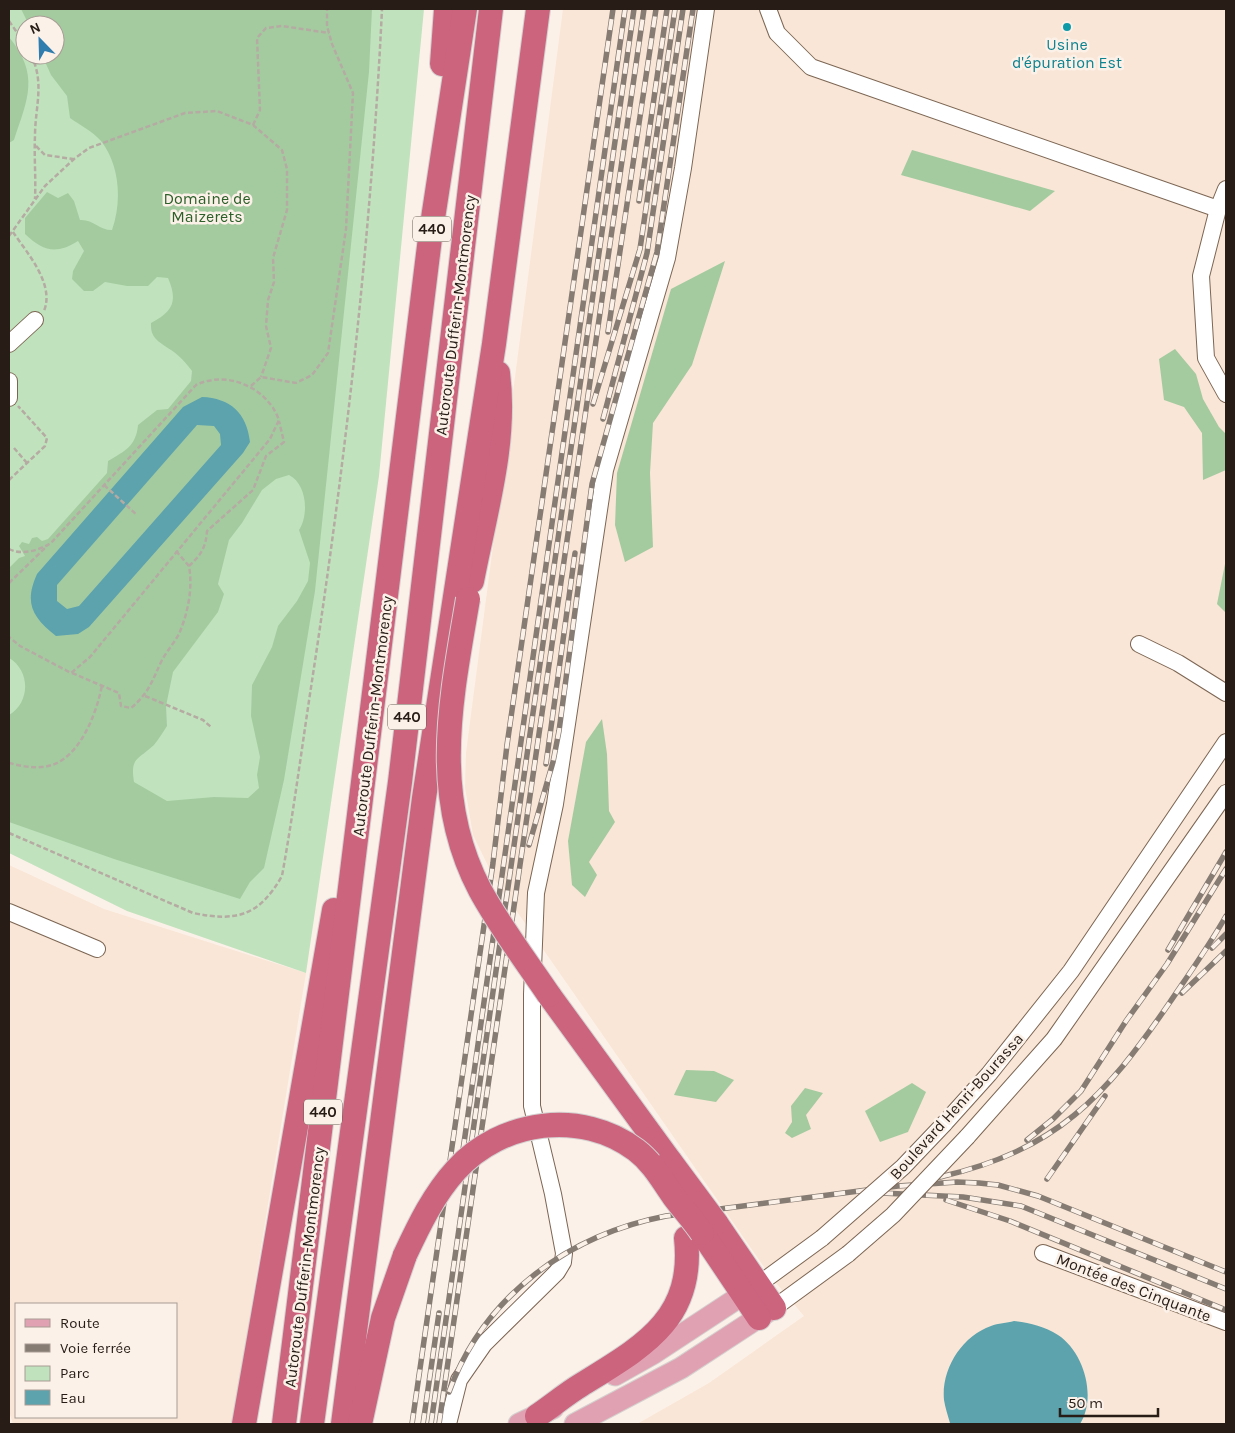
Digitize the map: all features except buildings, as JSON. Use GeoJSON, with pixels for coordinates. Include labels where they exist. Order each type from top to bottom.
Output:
{"type":"FeatureCollection","features":[{"type":"Feature","properties":{"kind":"highway"},"geometry":{"type":"LineString","coordinates":[[430,238],[446,9]]}},
{"type":"Feature","properties":{"kind":"highway","name":"Autoroute Dufferin-Montmorency"},"geometry":{"type":"LineString","coordinates":[[284,1424],[430,238],[464,9]]}},
{"type":"Feature","properties":{"kind":"highway","name":"Autoroute Dufferin-Montmorency"},"geometry":{"type":"LineString","coordinates":[[312,1424],[400,782],[492,9]]}},
{"type":"Feature","properties":{"kind":"highway"},"geometry":{"type":"LineString","coordinates":[[343,1424],[423,808],[494,344],[538,9]]}},
{"type":"Feature","properties":{"kind":"highway"},"geometry":{"type":"LineString","coordinates":[[494,344],[501,396],[501,428],[468,599],[449,723],[448,776],[451,803],[464,854],[480,890],[702,1231],[751,1289],[766,1313]]}},
{"type":"Feature","properties":{"kind":"highway"},"geometry":{"type":"LineString","coordinates":[[244,1424],[273,1267],[332,918],[362,800]]}},
{"type":"Feature","properties":{"kind":"highway"},"geometry":{"type":"LineString","coordinates":[[360,1424],[383,1318],[405,1254],[437,1195],[456,1170],[476,1152],[493,1142],[531,1126],[551,1124],[578,1126],[600,1131],[620,1139],[637,1150],[656,1169],[675,1197],[682,1216],[702,1231]]}},
{"type":"Feature","properties":{"kind":"highway"},"geometry":{"type":"LineString","coordinates":[[528,1420],[640,1348],[671,1314],[685,1287],[702,1231]]}},
{"type":"Feature","properties":{"kind":"highway"},"geometry":{"type":"LineString","coordinates":[[256,1424],[273,1267]]}},
{"type":"Feature","properties":{"kind":"main road","name":"Boulevard Henri-Bourassa"},"geometry":{"type":"LineString","coordinates":[[528,1420],[654,1353],[751,1289]]}},
{"type":"Feature","properties":{"kind":"main road","name":"Boulevard Henri-Bourassa"},"geometry":{"type":"LineString","coordinates":[[575,1424],[681,1368],[766,1313]]}},
{"type":"Feature","properties":{"kind":"street"},"geometry":{"type":"LineString","coordinates":[[448,1424],[459,1380],[484,1344],[557,1272],[563,1262],[564,1253],[553,1194],[532,1106],[532,994],[536,893],[555,804],[605,470],[667,258],[683,168],[706,9]]}},
{"type":"Feature","properties":{"kind":"street"},"geometry":{"type":"LineString","coordinates":[[768,9],[776,33],[811,66],[1218,209]]}},
{"type":"Feature","properties":{"kind":"street"},"geometry":{"type":"LineString","coordinates":[[1226,189],[1218,209],[1201,276],[1206,358],[1226,394]]}},
{"type":"Feature","properties":{"kind":"street"},"geometry":{"type":"LineString","coordinates":[[9,344],[34,320]]}},
{"type":"Feature","properties":{"kind":"street"},"geometry":{"type":"LineString","coordinates":[[9,381],[9,398]]}},
{"type":"Feature","properties":{"kind":"street"},"geometry":{"type":"LineString","coordinates":[[1140,644],[1186,668],[1226,693]]}},
{"type":"Feature","properties":{"kind":"street","name":"Boulevard Henri-Bourassa"},"geometry":{"type":"LineString","coordinates":[[751,1289],[822,1238],[903,1167],[989,1074],[1071,971],[1226,742]]}},
{"type":"Feature","properties":{"kind":"street","name":"Boulevard Henri-Bourassa"},"geometry":{"type":"LineString","coordinates":[[766,1313],[848,1254],[893,1215],[967,1137],[1054,1039],[1226,793]]}},
{"type":"Feature","properties":{"kind":"street"},"geometry":{"type":"LineString","coordinates":[[9,912],[97,949]]}},
{"type":"Feature","properties":{"kind":"street","name":"Montée des Cinquante"},"geometry":{"type":"LineString","coordinates":[[1043,1253],[1226,1322]]}},
{"type":"Feature","properties":{"kind":"path"},"geometry":{"type":"LineString","coordinates":[[260,376],[296,382],[312,374],[328,353],[346,229],[353,93],[337,60],[329,33],[326,9]]}},
{"type":"Feature","properties":{"kind":"path"},"geometry":{"type":"LineString","coordinates":[[9,833],[193,913],[215,917],[235,917],[258,907],[271,894],[282,876],[329,568],[354,370],[376,125],[382,9]]}},
{"type":"Feature","properties":{"kind":"path"},"geometry":{"type":"LineString","coordinates":[[253,125],[260,110],[257,38],[266,28],[282,26],[329,33]]}},
{"type":"Feature","properties":{"kind":"path"},"geometry":{"type":"LineString","coordinates":[[35,199],[35,136],[40,82],[36,65]]}},
{"type":"Feature","properties":{"kind":"path"},"geometry":{"type":"LineString","coordinates":[[9,236],[35,199],[74,158],[102,143],[185,112],[217,111],[253,125],[282,150],[287,169],[287,210],[273,258],[274,282],[268,300],[266,326],[271,348],[260,376],[252,386]]}},
{"type":"Feature","properties":{"kind":"path"},"geometry":{"type":"LineString","coordinates":[[36,146],[45,155],[74,158]]}},
{"type":"Feature","properties":{"kind":"path"},"geometry":{"type":"LineString","coordinates":[[13,232],[34,263],[43,281],[47,304],[44,313],[34,320]]}},
{"type":"Feature","properties":{"kind":"path"},"geometry":{"type":"LineString","coordinates":[[9,583],[51,543],[196,385],[217,378],[252,386],[276,411],[284,442],[266,456],[253,490],[207,531],[206,544],[200,556],[190,566]]}},
{"type":"Feature","properties":{"kind":"path"},"geometry":{"type":"LineString","coordinates":[[9,398],[47,438],[45,446],[9,480]]}},
{"type":"Feature","properties":{"kind":"path"},"geometry":{"type":"LineString","coordinates":[[71,672],[90,657],[270,440],[279,420]]}},
{"type":"Feature","properties":{"kind":"path"},"geometry":{"type":"LineString","coordinates":[[14,448],[27,463]]}},
{"type":"Feature","properties":{"kind":"path"},"geometry":{"type":"LineString","coordinates":[[104,485],[136,515]]}},
{"type":"Feature","properties":{"kind":"path"},"geometry":{"type":"LineString","coordinates":[[9,553],[41,549],[51,543]]}},
{"type":"Feature","properties":{"kind":"path"},"geometry":{"type":"LineString","coordinates":[[9,549],[14,552]]}},
{"type":"Feature","properties":{"kind":"path"},"geometry":{"type":"LineString","coordinates":[[9,637],[20,646],[119,694],[121,706],[131,708],[145,696],[167,651],[178,634],[188,605],[192,581],[190,566],[176,551]]}},
{"type":"Feature","properties":{"kind":"path"},"geometry":{"type":"LineString","coordinates":[[9,763],[31,768],[49,766],[67,756],[82,739],[92,720],[102,685]]}},
{"type":"Feature","properties":{"kind":"path"},"geometry":{"type":"LineString","coordinates":[[145,696],[174,710],[203,720],[210,727]]}},
{"type":"Feature","properties":{"kind":"shaded area"},"geometry":{"type":"Polygon","coordinates":[[[563,9],[1226,9],[1226,1424],[637,1424],[709,1383],[804,1316],[771,1277],[495,880],[473,835],[465,787],[466,753],[563,9]]]}},
{"type":"Feature","properties":{"kind":"shaded area"},"geometry":{"type":"Polygon","coordinates":[[[9,865],[104,909],[306,973],[232,1424],[13,1424],[9,1411],[9,865]]]}},
{"type":"Feature","properties":{"kind":"green space","name":"Domaine de Maizerets"},"geometry":{"type":"Polygon","coordinates":[[[9,9],[424,9],[379,476],[306,973],[127,911],[9,853],[9,9]]]}},
{"type":"Feature","properties":{"kind":"green space"},"geometry":{"type":"Polygon","coordinates":[[[21,9],[372,9],[369,72],[315,591],[284,780],[264,868],[250,882],[240,899],[114,859],[9,822],[9,715],[21,703],[25,687],[21,671],[9,658],[9,568],[19,558],[25,556],[19,546],[22,542],[29,544],[32,538],[37,537],[42,541],[48,539],[107,473],[108,461],[129,447],[135,438],[138,425],[157,410],[168,409],[191,381],[192,371],[177,355],[156,340],[152,333],[151,323],[164,315],[172,305],[173,293],[168,278],[157,277],[148,286],[127,286],[105,282],[93,291],[84,291],[72,279],[73,271],[84,251],[78,241],[63,248],[50,249],[38,244],[25,234],[25,218],[47,192],[58,198],[68,193],[74,201],[80,220],[89,221],[107,230],[112,230],[117,208],[117,184],[112,161],[101,141],[70,118],[67,96],[51,75],[46,65],[65,65],[65,15],[24,15],[21,9]],[[289,475],[276,479],[262,490],[229,540],[218,584],[224,594],[218,612],[173,672],[166,706],[167,726],[154,745],[134,763],[134,782],[167,801],[214,797],[248,798],[259,788],[257,775],[260,757],[251,716],[252,685],[272,647],[278,626],[297,601],[308,581],[310,563],[299,530],[305,508],[300,485],[289,475]]]}},
{"type":"Feature","properties":{"kind":"green space"},"geometry":{"type":"Polygon","coordinates":[[[9,37],[15,45],[15,65],[26,65],[28,87],[27,99],[14,140],[9,143],[9,37]]]}},
{"type":"Feature","properties":{"kind":"green space"},"geometry":{"type":"Polygon","coordinates":[[[912,150],[1055,191],[1030,211],[901,175],[912,150]]]}},
{"type":"Feature","properties":{"kind":"green space"},"geometry":{"type":"Polygon","coordinates":[[[725,261],[692,365],[653,423],[650,473],[653,547],[625,562],[615,525],[617,473],[671,289],[725,261]]]}},
{"type":"Feature","properties":{"kind":"green space"},"geometry":{"type":"Polygon","coordinates":[[[1175,349],[1196,374],[1203,399],[1219,427],[1226,434],[1226,470],[1203,480],[1202,433],[1184,407],[1164,400],[1159,359],[1175,349]]]}},
{"type":"Feature","properties":{"kind":"green space"},"geometry":{"type":"Polygon","coordinates":[[[1226,559],[1226,613],[1217,604],[1226,559]]]}},
{"type":"Feature","properties":{"kind":"green space"},"geometry":{"type":"Polygon","coordinates":[[[602,719],[607,754],[609,811],[615,822],[589,862],[597,875],[585,897],[572,885],[568,841],[586,742],[602,719]]]}},
{"type":"Feature","properties":{"kind":"green space"},"geometry":{"type":"Polygon","coordinates":[[[686,1070],[714,1071],[734,1080],[716,1102],[674,1095],[686,1070]]]}},
{"type":"Feature","properties":{"kind":"green space"},"geometry":{"type":"Polygon","coordinates":[[[912,1083],[926,1092],[908,1132],[880,1142],[865,1111],[912,1083]]]}},
{"type":"Feature","properties":{"kind":"green space"},"geometry":{"type":"Polygon","coordinates":[[[805,1088],[823,1093],[806,1115],[811,1129],[792,1138],[785,1133],[792,1122],[791,1106],[805,1088]]]}},
{"type":"Feature","properties":{"kind":"water"},"geometry":{"type":"Polygon","coordinates":[[[202,397],[221,400],[229,404],[241,415],[250,442],[243,453],[89,627],[78,634],[56,636],[41,622],[33,609],[31,593],[37,574],[183,407],[202,397]],[[197,425],[57,585],[57,601],[67,609],[79,606],[221,445],[220,434],[214,426],[197,425]]]}},
{"type":"Feature","properties":{"kind":"water"},"geometry":{"type":"Polygon","coordinates":[[[1014,1321],[1037,1325],[1053,1332],[1075,1352],[1085,1376],[1087,1388],[1085,1413],[1080,1424],[950,1423],[944,1403],[944,1388],[950,1366],[956,1355],[971,1337],[981,1331],[994,1325],[1014,1321]]]}},
{"type":"Feature","properties":{"kind":"railway"},"geometry":{"type":"LineString","coordinates":[[412,1424],[613,9]]}},
{"type":"Feature","properties":{"kind":"railway"},"geometry":{"type":"LineString","coordinates":[[463,1150],[625,9]]}},
{"type":"Feature","properties":{"kind":"railway"},"geometry":{"type":"LineString","coordinates":[[431,1424],[634,9]]}},
{"type":"Feature","properties":{"kind":"railway"},"geometry":{"type":"LineString","coordinates":[[439,1424],[644,9]]}},
{"type":"Feature","properties":{"kind":"railway"},"geometry":{"type":"LineString","coordinates":[[608,332],[656,9]]}},
{"type":"Feature","properties":{"kind":"railway"},"geometry":{"type":"LineString","coordinates":[[639,201],[667,9]]}},
{"type":"Feature","properties":{"kind":"railway"},"geometry":{"type":"LineString","coordinates":[[593,404],[640,249],[675,9]]}},
{"type":"Feature","properties":{"kind":"railway"},"geometry":{"type":"LineString","coordinates":[[603,419],[647,253],[683,9]]}},
{"type":"Feature","properties":{"kind":"railway"},"geometry":{"type":"LineString","coordinates":[[529,845],[553,762],[559,731],[592,484],[657,252],[693,9]]}},
{"type":"Feature","properties":{"kind":"railway"},"geometry":{"type":"LineString","coordinates":[[546,764],[575,553]]}},
{"type":"Feature","properties":{"kind":"railway"},"geometry":{"type":"LineString","coordinates":[[1168,950],[1226,852]]}},
{"type":"Feature","properties":{"kind":"railway"},"geometry":{"type":"LineString","coordinates":[[1027,1140],[1053,1119],[1081,1091],[1126,1021],[1167,964],[1226,869]]}},
{"type":"Feature","properties":{"kind":"railway"},"geometry":{"type":"LineString","coordinates":[[940,1177],[981,1166],[1016,1152],[1047,1135],[1100,1092],[1146,1036],[1199,960],[1226,916]]}},
{"type":"Feature","properties":{"kind":"railway"},"geometry":{"type":"LineString","coordinates":[[1212,948],[1226,934]]}},
{"type":"Feature","properties":{"kind":"railway"},"geometry":{"type":"LineString","coordinates":[[1182,993],[1226,951]]}},
{"type":"Feature","properties":{"kind":"railway"},"geometry":{"type":"LineString","coordinates":[[1047,1179],[1105,1096]]}},
{"type":"Feature","properties":{"kind":"railway"},"geometry":{"type":"LineString","coordinates":[[449,1392],[464,1358],[484,1327],[507,1299],[534,1275],[564,1255],[596,1238],[630,1225],[666,1216],[898,1186],[957,1182],[979,1183],[998,1185],[1038,1196],[1226,1272]]}},
{"type":"Feature","properties":{"kind":"railway"},"geometry":{"type":"LineString","coordinates":[[882,1193],[963,1197],[1021,1206],[1226,1289]]}},
{"type":"Feature","properties":{"kind":"railway"},"geometry":{"type":"LineString","coordinates":[[946,1200],[1010,1221],[1226,1310]]}},
{"type":"Feature","properties":{"kind":"railway"},"geometry":{"type":"LineString","coordinates":[[423,1424],[439,1313]]}},
{"type":"Feature","properties":{"kind":"place","name":"Usine d'épuration Est"},"geometry":{"type":"Point","coordinates":[1067,27]}}]}
